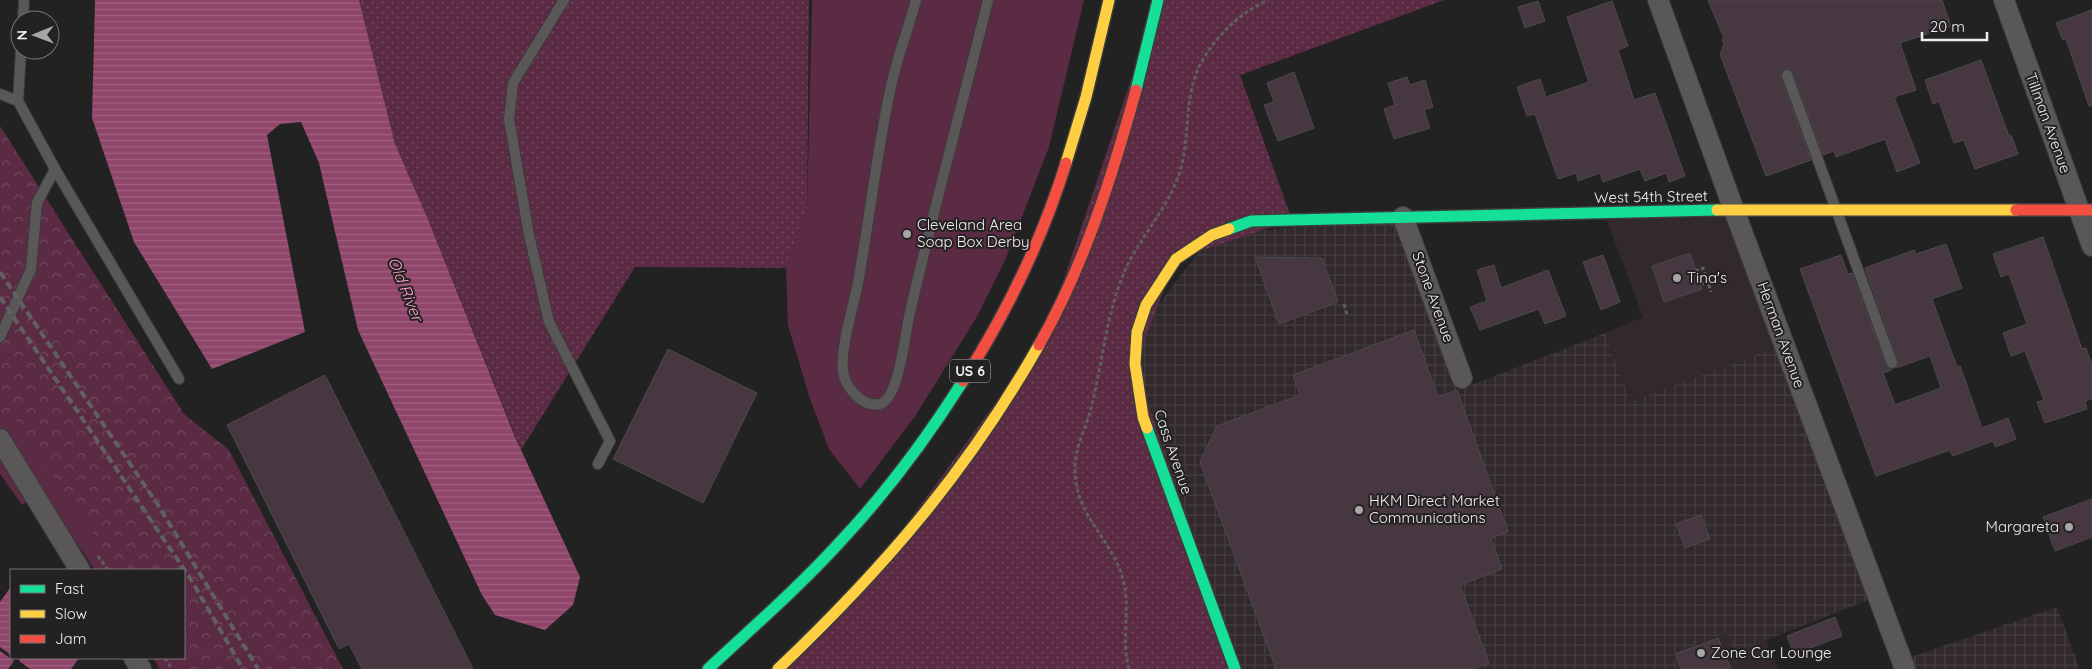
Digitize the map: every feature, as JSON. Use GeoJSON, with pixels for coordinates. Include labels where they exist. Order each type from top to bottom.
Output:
{"type":"FeatureCollection","features":[{"type":"Feature","properties":{"kind":"main road","name":"US 6"},"geometry":{"type":"LineString","coordinates":[[708,669],[803,581],[856,525],[881,496],[928,434],[970,370],[990,336],[1025,266],[1055,194],[1079,122],[1099,47],[1109,0]]}},
{"type":"Feature","properties":{"kind":"main road"},"geometry":{"type":"LineString","coordinates":[[778,669],[852,599],[926,515],[980,443],[1037,349],[1078,262],[1119,154],[1131,113],[1158,0]]}},
{"type":"Feature","properties":{"kind":"main road","name":"West 54th Street"},"geometry":{"type":"LineString","coordinates":[[1212,234],[1251,221],[1734,210],[2085,210]]}},
{"type":"Feature","properties":{"kind":"main road","name":"Cass Avenue"},"geometry":{"type":"LineString","coordinates":[[1212,234],[1176,259],[1146,306],[1137,332],[1135,364],[1143,417],[1235,669]]}},
{"type":"Feature","properties":{"kind":"street","name":"Herman Avenue"},"geometry":{"type":"LineString","coordinates":[[1658,0],[1905,669]]}},
{"type":"Feature","properties":{"kind":"street","name":"Tillman Avenue"},"geometry":{"type":"LineString","coordinates":[[2004,0],[2085,210],[2092,246]]}},
{"type":"Feature","properties":{"kind":"street","name":"Stone Avenue"},"geometry":{"type":"LineString","coordinates":[[1403,217],[1462,378]]}},
{"type":"Feature","properties":{"kind":"street"},"geometry":{"type":"LineString","coordinates":[[0,439],[79,569]]}},
{"type":"Feature","properties":{"kind":"lane"},"geometry":{"type":"LineString","coordinates":[[564,0],[513,83],[509,119],[529,235],[549,322],[610,441],[598,464]]}},
{"type":"Feature","properties":{"kind":"lane"},"geometry":{"type":"LineString","coordinates":[[916,0],[890,89],[858,280],[843,354],[842,371],[847,384],[854,394],[872,403],[880,404],[892,393],[897,380],[915,289],[988,0]]}},
{"type":"Feature","properties":{"kind":"lane"},"geometry":{"type":"LineString","coordinates":[[20,60],[18,101],[55,169],[179,379]]}},
{"type":"Feature","properties":{"kind":"lane"},"geometry":{"type":"LineString","coordinates":[[1787,75],[1892,363]]}},
{"type":"Feature","properties":{"kind":"lane"},"geometry":{"type":"LineString","coordinates":[[0,94],[18,101]]}},
{"type":"Feature","properties":{"kind":"lane"},"geometry":{"type":"LineString","coordinates":[[0,337],[31,269],[37,203],[55,169]]}},
{"type":"Feature","properties":{"kind":"path"},"geometry":{"type":"LineString","coordinates":[[1695,270],[1703,268],[1712,292]]}},
{"type":"Feature","properties":{"kind":"path"},"geometry":{"type":"LineString","coordinates":[[1700,284],[1708,282]]}},
{"type":"Feature","properties":{"kind":"path"},"geometry":{"type":"LineString","coordinates":[[1344,304],[1347,316]]}},
{"type":"Feature","properties":{"kind":"shaded area"},"geometry":{"type":"Polygon","coordinates":[[[1734,210],[1784,344],[1631,402],[1605,333],[1643,317],[1604,213],[1734,210]]]}},
{"type":"Feature","properties":{"kind":"shaded area"},"geometry":{"type":"Polygon","coordinates":[[[1403,217],[1466,387],[1605,333],[1631,402],[1784,344],[1878,596],[1734,653],[1726,633],[1673,654],[1678,669],[1235,669],[1143,417],[1137,332],[1212,235],[1403,217]]]}},
{"type":"Feature","properties":{"kind":"shaded area"},"geometry":{"type":"Polygon","coordinates":[[[2057,607],[2080,669],[1905,669],[1902,660],[2057,607]]]}},
{"type":"Feature","properties":{"kind":"shaded area"},"geometry":{"type":"Polygon","coordinates":[[[1727,633],[1734,652],[1766,640],[1778,669],[1678,669],[1672,654],[1727,633]]]}},
{"type":"Feature","properties":{"kind":"green space"},"geometry":{"type":"Polygon","coordinates":[[[359,0],[809,0],[807,211],[786,268],[635,267],[521,450],[427,217],[395,144],[359,0]]]}},
{"type":"Feature","properties":{"kind":"green space","name":"Cleveland Area Soap Box Derby"},"geometry":{"type":"Polygon","coordinates":[[[812,0],[1084,0],[1049,147],[1006,258],[978,315],[916,415],[860,489],[829,449],[809,396],[788,325],[786,268],[807,211],[812,0]]]}},
{"type":"Feature","properties":{"kind":"green space"},"geometry":{"type":"Polygon","coordinates":[[[1158,0],[1444,0],[1240,75],[1292,220],[1176,259],[1135,364],[1235,669],[778,669],[852,599],[1045,335],[1158,0]]]}},
{"type":"Feature","properties":{"kind":"green space"},"geometry":{"type":"Polygon","coordinates":[[[0,126],[184,414],[229,450],[343,669],[160,669],[154,659],[185,659],[185,569],[94,569],[0,412],[0,126]]]}},
{"type":"Feature","properties":{"kind":"green space"},"geometry":{"type":"Polygon","coordinates":[[[0,412],[10,423],[16,422],[118,569],[94,569],[42,492],[22,505],[0,474],[0,412]]]}},
{"type":"Feature","properties":{"kind":"green space"},"geometry":{"type":"Polygon","coordinates":[[[154,659],[178,659],[184,669],[160,669],[154,659]]]}},
{"type":"Feature","properties":{"kind":"water","name":"Old River"},"geometry":{"type":"Polygon","coordinates":[[[95,0],[359,0],[395,144],[427,217],[515,437],[580,577],[573,605],[545,630],[495,615],[482,595],[358,330],[319,163],[301,122],[280,124],[267,135],[305,332],[212,369],[134,242],[92,118],[95,0]]]}},
{"type":"Feature","properties":{"kind":"water"},"geometry":{"type":"Polygon","coordinates":[[[10,588],[10,654],[0,647],[0,602],[10,588]]]}},
{"type":"Feature","properties":{"kind":"water"},"geometry":{"type":"Polygon","coordinates":[[[0,651],[14,661],[8,669],[0,669],[0,651]]]}},
{"type":"Feature","properties":{"kind":"water"},"geometry":{"type":"Polygon","coordinates":[[[20,659],[78,659],[71,669],[30,669],[19,661],[20,659]]]}},
{"type":"Feature","properties":{"kind":"building"},"geometry":{"type":"Polygon","coordinates":[[[1708,0],[1942,0],[1951,26],[1900,43],[1916,90],[1894,97],[1920,163],[1897,172],[1885,139],[1836,157],[1834,151],[1823,155],[1793,73],[1788,68],[1781,71],[1781,77],[1811,160],[1766,176],[1720,54],[1724,45],[1722,39],[1724,38],[1708,0]]]}},
{"type":"Feature","properties":{"kind":"building"},"geometry":{"type":"Polygon","coordinates":[[[1538,1],[1545,21],[1525,28],[1518,7],[1538,1]]]}},
{"type":"Feature","properties":{"kind":"building"},"geometry":{"type":"Polygon","coordinates":[[[1612,1],[1628,46],[1618,50],[1634,100],[1655,93],[1685,176],[1669,182],[1666,173],[1645,181],[1640,169],[1603,182],[1600,173],[1578,181],[1576,173],[1558,179],[1535,114],[1527,116],[1517,87],[1540,79],[1546,97],[1589,82],[1567,17],[1612,1]]]}},
{"type":"Feature","properties":{"kind":"building"},"geometry":{"type":"Polygon","coordinates":[[[2092,10],[2092,106],[2089,106],[2066,39],[2063,40],[2056,23],[2092,10]]]}},
{"type":"Feature","properties":{"kind":"building"},"geometry":{"type":"Polygon","coordinates":[[[1981,60],[2009,136],[2011,135],[2018,154],[1975,169],[1964,140],[1954,143],[1939,101],[1933,104],[1925,80],[1981,60]]]}},
{"type":"Feature","properties":{"kind":"building"},"geometry":{"type":"Polygon","coordinates":[[[1294,72],[1314,128],[1278,141],[1264,105],[1274,102],[1267,83],[1294,72]]]}},
{"type":"Feature","properties":{"kind":"building"},"geometry":{"type":"Polygon","coordinates":[[[1407,77],[1410,85],[1425,80],[1433,107],[1424,110],[1430,128],[1394,139],[1384,109],[1395,105],[1388,83],[1407,77]]]}},
{"type":"Feature","properties":{"kind":"building"},"geometry":{"type":"Polygon","coordinates":[[[2043,237],[2082,349],[2086,348],[2092,365],[2092,399],[2085,401],[2087,409],[2045,423],[2037,402],[2044,400],[2025,351],[2011,356],[2003,333],[2027,324],[2009,274],[2001,277],[1993,254],[2043,237]]]}},
{"type":"Feature","properties":{"kind":"building"},"geometry":{"type":"Polygon","coordinates":[[[1946,244],[1962,288],[1932,299],[1957,367],[1960,366],[1982,428],[2008,418],[2016,439],[1995,447],[1993,441],[1953,456],[1950,450],[1876,476],[1800,269],[1841,255],[1848,274],[1852,273],[1886,365],[1892,370],[1883,373],[1895,405],[1941,388],[1930,356],[1896,368],[1898,361],[1865,268],[1914,250],[1916,254],[1946,244]]]}},
{"type":"Feature","properties":{"kind":"building","name":"Tina's"},"geometry":{"type":"Polygon","coordinates":[[[1690,253],[1702,289],[1664,302],[1652,266],[1690,253]]]}},
{"type":"Feature","properties":{"kind":"building"},"geometry":{"type":"Polygon","coordinates":[[[1603,255],[1620,302],[1601,310],[1583,262],[1603,255]]]}},
{"type":"Feature","properties":{"kind":"building"},"geometry":{"type":"Polygon","coordinates":[[[1255,257],[1322,258],[1338,302],[1279,324],[1255,257]]]}},
{"type":"Feature","properties":{"kind":"building"},"geometry":{"type":"Polygon","coordinates":[[[1494,265],[1501,288],[1548,270],[1566,316],[1545,324],[1539,309],[1480,330],[1470,307],[1487,301],[1477,270],[1494,265]]]}},
{"type":"Feature","properties":{"kind":"building","name":"HKM Direct Market Communications"},"geometry":{"type":"Polygon","coordinates":[[[1414,330],[1438,397],[1457,390],[1508,532],[1491,538],[1502,569],[1460,585],[1489,663],[1474,669],[1276,669],[1200,462],[1217,426],[1300,395],[1293,375],[1414,330]]]}},
{"type":"Feature","properties":{"kind":"building"},"geometry":{"type":"Polygon","coordinates":[[[668,349],[757,393],[703,503],[613,459],[668,349]]]}},
{"type":"Feature","properties":{"kind":"building"},"geometry":{"type":"Polygon","coordinates":[[[325,375],[473,669],[362,669],[349,644],[339,649],[227,425],[325,375]]]}},
{"type":"Feature","properties":{"kind":"building","name":"Margareta"},"geometry":{"type":"Polygon","coordinates":[[[2092,499],[2092,537],[2055,551],[2043,517],[2092,499]]]}},
{"type":"Feature","properties":{"kind":"building"},"geometry":{"type":"Polygon","coordinates":[[[1701,515],[1710,539],[1685,548],[1676,524],[1701,515]]]}},
{"type":"Feature","properties":{"kind":"building"},"geometry":{"type":"Polygon","coordinates":[[[1835,617],[1842,636],[1794,654],[1787,636],[1835,617]]]}},
{"type":"Feature","properties":{"kind":"building","name":"Zone Car Lounge"},"geometry":{"type":"Polygon","coordinates":[[[1718,638],[1731,669],[1681,669],[1675,654],[1718,638]]]}},
{"type":"Feature","properties":{"kind":"railway"},"geometry":{"type":"LineString","coordinates":[[0,272],[158,505],[258,669]]}},
{"type":"Feature","properties":{"kind":"railway"},"geometry":{"type":"LineString","coordinates":[[0,297],[184,569]]}},
{"type":"Feature","properties":{"kind":"railway"},"geometry":{"type":"LineString","coordinates":[[185,571],[243,669]]}},
{"type":"Feature","properties":{"kind":"traffic: fast"},"geometry":{"type":"LineString","coordinates":[[1136,90],[1158,0]]}},
{"type":"Feature","properties":{"kind":"traffic: fast"},"geometry":{"type":"LineString","coordinates":[[1229,229],[1251,221],[1717,210]]}},
{"type":"Feature","properties":{"kind":"traffic: fast"},"geometry":{"type":"LineString","coordinates":[[708,669],[792,591],[874,504],[935,423],[963,381]]}},
{"type":"Feature","properties":{"kind":"traffic: fast"},"geometry":{"type":"LineString","coordinates":[[1147,428],[1235,669]]}},
{"type":"Feature","properties":{"kind":"traffic: slow"},"geometry":{"type":"LineString","coordinates":[[1066,163],[1086,97],[1109,0]]}},
{"type":"Feature","properties":{"kind":"traffic: slow"},"geometry":{"type":"LineString","coordinates":[[1717,210],[2016,210]]}},
{"type":"Feature","properties":{"kind":"traffic: slow"},"geometry":{"type":"LineString","coordinates":[[1147,428],[1143,417],[1135,364],[1137,332],[1146,305],[1176,259],[1212,235],[1229,229]]}},
{"type":"Feature","properties":{"kind":"traffic: slow"},"geometry":{"type":"LineString","coordinates":[[778,669],[853,594],[921,517],[983,435],[1039,345]]}},
{"type":"Feature","properties":{"kind":"traffic: jam"},"geometry":{"type":"LineString","coordinates":[[1039,345],[1070,284],[1083,253],[1107,188],[1136,90]]}},
{"type":"Feature","properties":{"kind":"traffic: jam"},"geometry":{"type":"LineString","coordinates":[[963,381],[994,330],[1022,276],[1046,220],[1066,163]]}},
{"type":"Feature","properties":{"kind":"traffic: jam"},"geometry":{"type":"LineString","coordinates":[[2016,210],[2092,210]]}},
{"type":"Feature","properties":{"kind":"place","name":"Cleveland Area Soap Box Derby"},"geometry":{"type":"Point","coordinates":[907,234]}},
{"type":"Feature","properties":{"kind":"place","name":"Tina's"},"geometry":{"type":"Point","coordinates":[1677,278]}},
{"type":"Feature","properties":{"kind":"place","name":"HKM Direct Market Communications"},"geometry":{"type":"Point","coordinates":[1359,510]}},
{"type":"Feature","properties":{"kind":"place","name":"Margareta"},"geometry":{"type":"Point","coordinates":[2069,527]}},
{"type":"Feature","properties":{"kind":"place","name":"Zone Car Lounge"},"geometry":{"type":"Point","coordinates":[1701,653]}}]}
